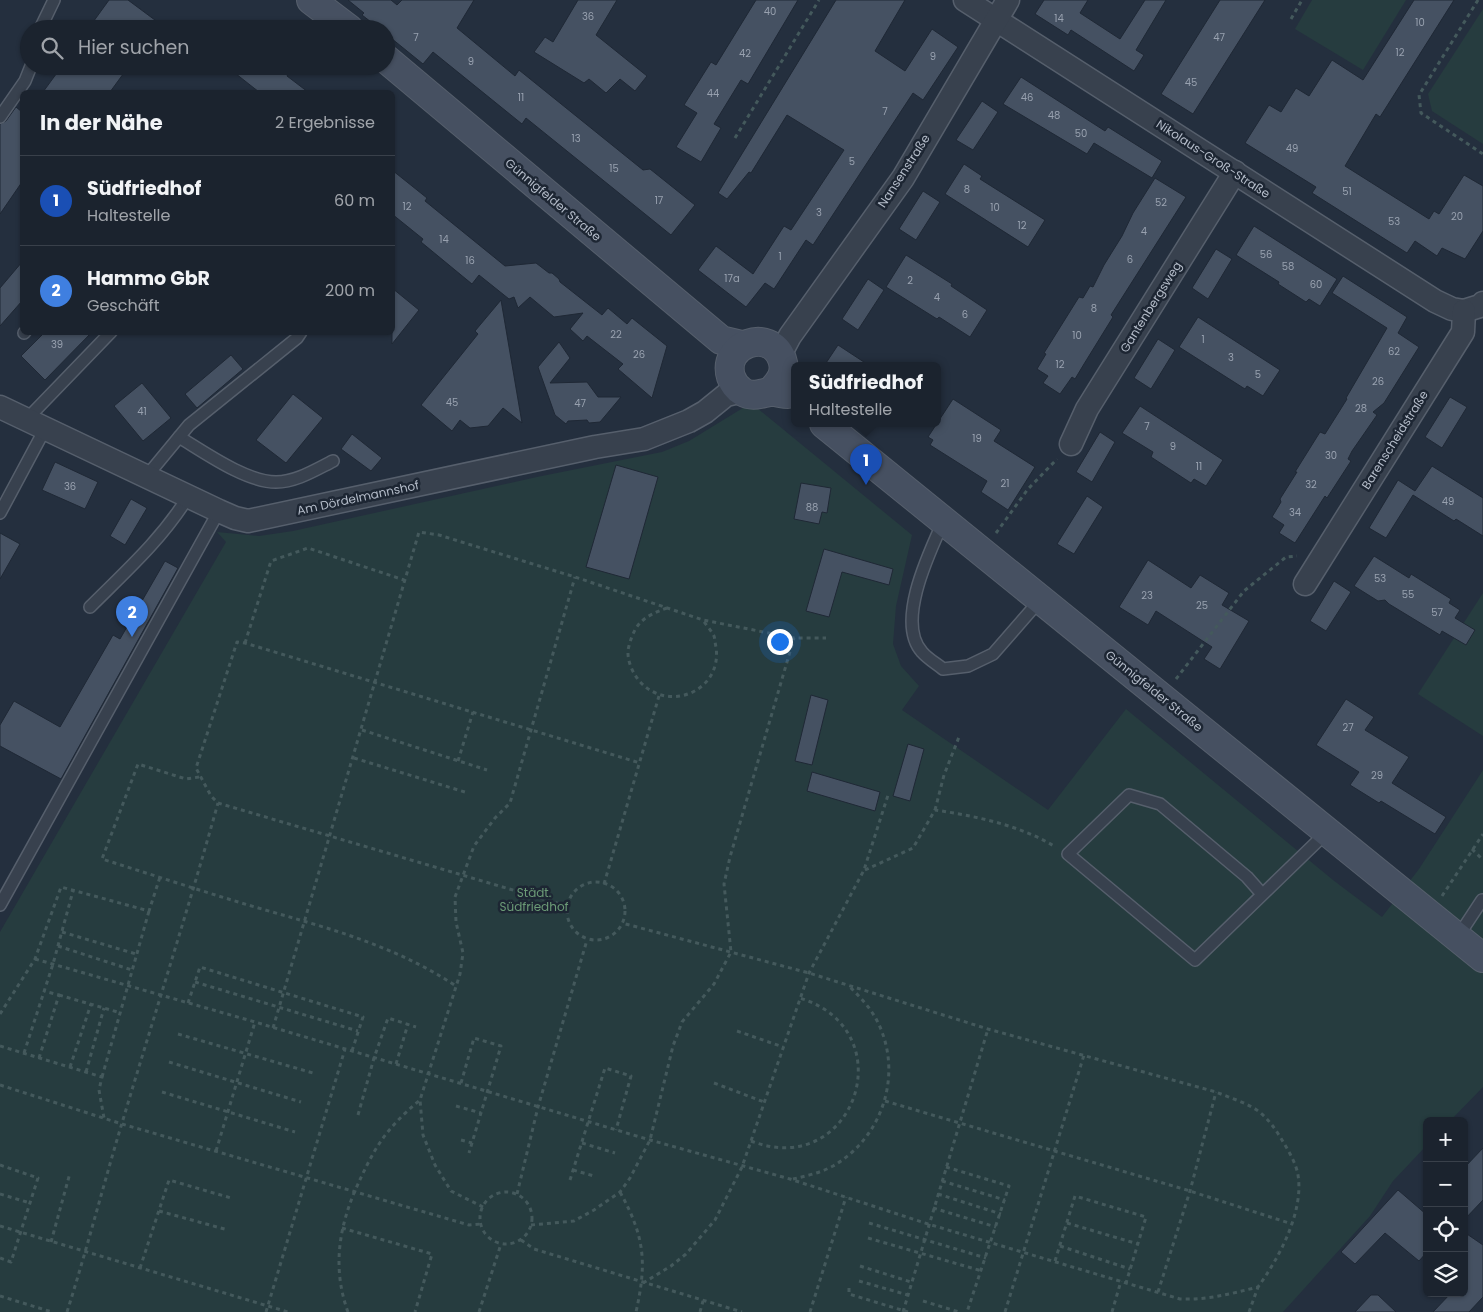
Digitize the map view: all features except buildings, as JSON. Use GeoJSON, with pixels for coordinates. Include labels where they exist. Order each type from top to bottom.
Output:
{"type":"FeatureCollection","features":[{"type":"Feature","properties":{"kind":"street"},"geometry":{"type":"LineString","coordinates":[[311,0],[337,20]]}},
{"type":"Feature","properties":{"kind":"street","name":"Nikolaus-Groß-Straße"},"geometry":{"type":"LineString","coordinates":[[965,0],[1435,301],[1452,309],[1474,307]]}},
{"type":"Feature","properties":{"kind":"street","name":"Nansenstraße"},"geometry":{"type":"LineString","coordinates":[[780,345],[902,178],[1008,0]]}},
{"type":"Feature","properties":{"kind":"street","name":"Günnigfelder Straße"},"geometry":{"type":"LineString","coordinates":[[395,67],[732,369]]}},
{"type":"Feature","properties":{"kind":"street","name":"Gantenbergsweg"},"geometry":{"type":"LineString","coordinates":[[1071,444],[1087,409],[1235,172]]}},
{"type":"Feature","properties":{"kind":"street","name":"Barenscheidstraße"},"geometry":{"type":"LineString","coordinates":[[1305,584],[1463,332],[1474,307]]}},
{"type":"Feature","properties":{"kind":"street"},"geometry":{"type":"LineString","coordinates":[[760,341],[780,345],[784,373],[783,392],[752,395],[732,369],[750,342],[760,341]]}},
{"type":"Feature","properties":{"kind":"street","name":"Am Dördelmannshof"},"geometry":{"type":"LineString","coordinates":[[0,407],[188,497],[235,518],[248,521],[576,451],[644,439],[689,421],[705,412],[732,369]]}},
{"type":"Feature","properties":{"kind":"street","name":"Günnigfelder Straße"},"geometry":{"type":"LineString","coordinates":[[828,427],[1483,958]]}},
{"type":"Feature","properties":{"kind":"lane"},"geometry":{"type":"LineString","coordinates":[[44,20],[54,0]]}},
{"type":"Feature","properties":{"kind":"lane"},"geometry":{"type":"LineString","coordinates":[[0,117],[27,75]]}},
{"type":"Feature","properties":{"kind":"lane"},"geometry":{"type":"LineString","coordinates":[[0,513],[35,425],[109,335]]}},
{"type":"Feature","properties":{"kind":"lane"},"geometry":{"type":"LineString","coordinates":[[146,477],[189,425],[299,335]]}},
{"type":"Feature","properties":{"kind":"lane"},"geometry":{"type":"LineString","coordinates":[[179,437],[227,466],[256,478],[276,482],[304,476],[333,461]]}},
{"type":"Feature","properties":{"kind":"lane"},"geometry":{"type":"LineString","coordinates":[[90,607],[147,552],[176,517],[188,497]]}},
{"type":"Feature","properties":{"kind":"lane"},"geometry":{"type":"LineString","coordinates":[[0,905],[219,511]]}},
{"type":"Feature","properties":{"kind":"lane"},"geometry":{"type":"LineString","coordinates":[[944,520],[926,558],[914,597],[912,632],[921,652],[943,669],[968,666],[992,654],[1041,599]]}},
{"type":"Feature","properties":{"kind":"lane"},"geometry":{"type":"LineString","coordinates":[[1262,894],[1247,877],[1160,804],[1129,795],[1068,854],[1195,960],[1327,832]]}},
{"type":"Feature","properties":{"kind":"lane"},"geometry":{"type":"LineString","coordinates":[[1457,938],[1482,900]]}},
{"type":"Feature","properties":{"kind":"path"},"geometry":{"type":"LineString","coordinates":[[735,138],[819,0]]}},
{"type":"Feature","properties":{"kind":"path"},"geometry":{"type":"LineString","coordinates":[[1291,19],[1302,0]]}},
{"type":"Feature","properties":{"kind":"path"},"geometry":{"type":"LineString","coordinates":[[1478,0],[1419,95],[1421,113],[1483,154]]}},
{"type":"Feature","properties":{"kind":"path"},"geometry":{"type":"LineString","coordinates":[[982,552],[1028,489],[1071,444]]}},
{"type":"Feature","properties":{"kind":"path"},"geometry":{"type":"LineString","coordinates":[[274,1028],[278,1007],[329,834],[354,758],[419,532],[439,535],[575,577],[703,620],[794,638],[826,638]]}},
{"type":"Feature","properties":{"kind":"path"},"geometry":{"type":"LineString","coordinates":[[246,643],[271,561],[308,548],[404,580]]}},
{"type":"Feature","properties":{"kind":"path"},"geometry":{"type":"LineString","coordinates":[[1161,697],[1244,591],[1286,557],[1325,552]]}},
{"type":"Feature","properties":{"kind":"path"},"geometry":{"type":"LineString","coordinates":[[483,1207],[452,1190],[435,1165],[423,1135],[420,1100],[460,974],[462,953],[456,922],[455,897],[474,846],[483,832],[510,803],[575,577]]}},
{"type":"Feature","properties":{"kind":"path"},"geometry":{"type":"LineString","coordinates":[[667,608],[648,615],[634,629],[628,648],[630,668],[642,686],[659,696],[679,697],[698,690],[711,675],[717,656],[714,636],[703,620]]}},
{"type":"Feature","properties":{"kind":"path"},"geometry":{"type":"LineString","coordinates":[[532,1225],[574,1221],[620,1192],[630,1178],[650,1140],[673,1046],[682,1022],[714,984],[731,952],[724,884],[730,856],[794,638]]}},
{"type":"Feature","properties":{"kind":"path"},"geometry":{"type":"LineString","coordinates":[[567,906],[329,834],[218,803],[210,796],[196,768],[237,642],[246,643],[640,763]]}},
{"type":"Feature","properties":{"kind":"path"},"geometry":{"type":"LineString","coordinates":[[604,884],[659,696]]}},
{"type":"Feature","properties":{"kind":"path"},"geometry":{"type":"LineString","coordinates":[[458,761],[473,712]]}},
{"type":"Feature","properties":{"kind":"path"},"geometry":{"type":"LineString","coordinates":[[362,730],[487,770]]}},
{"type":"Feature","properties":{"kind":"path"},"geometry":{"type":"LineString","coordinates":[[864,870],[913,848],[935,810],[944,774],[959,736]]}},
{"type":"Feature","properties":{"kind":"path"},"geometry":{"type":"LineString","coordinates":[[354,758],[468,793]]}},
{"type":"Feature","properties":{"kind":"path"},"geometry":{"type":"LineString","coordinates":[[199,777],[186,779],[138,764],[102,859],[194,889],[353,936],[397,953],[428,968],[456,986]]}},
{"type":"Feature","properties":{"kind":"path"},"geometry":{"type":"LineString","coordinates":[[643,1282],[671,1266],[686,1254],[715,1220],[742,1167],[809,973],[864,870],[889,792]]}},
{"type":"Feature","properties":{"kind":"path"},"geometry":{"type":"LineString","coordinates":[[67,1312],[218,803]]}},
{"type":"Feature","properties":{"kind":"path"},"geometry":{"type":"LineString","coordinates":[[935,810],[970,815],[1039,837],[1068,854]]}},
{"type":"Feature","properties":{"kind":"path"},"geometry":{"type":"LineString","coordinates":[[1430,915],[1483,834]]}},
{"type":"Feature","properties":{"kind":"path"},"geometry":{"type":"LineString","coordinates":[[1472,849],[1483,860]]}},
{"type":"Feature","properties":{"kind":"path"},"geometry":{"type":"LineString","coordinates":[[104,1118],[99,1090],[102,1077],[136,954],[160,878]]}},
{"type":"Feature","properties":{"kind":"path"},"geometry":{"type":"LineString","coordinates":[[592,882],[604,884],[610,886],[621,897],[625,913],[622,923],[614,934],[601,940],[587,940],[575,932],[568,920],[567,906],[572,894],[581,886],[592,882]]}},
{"type":"Feature","properties":{"kind":"path"},"geometry":{"type":"LineString","coordinates":[[0,1014],[35,959],[61,887],[149,911]]}},
{"type":"Feature","properties":{"kind":"path"},"geometry":{"type":"LineString","coordinates":[[24,1053],[53,964],[73,891]]}},
{"type":"Feature","properties":{"kind":"path"},"geometry":{"type":"LineString","coordinates":[[622,923],[809,973],[988,1029],[1216,1092],[1252,1107],[1272,1122],[1286,1147],[1298,1173],[1299,1195],[1292,1224],[1275,1262],[1258,1287],[1249,1312]]}},
{"type":"Feature","properties":{"kind":"path"},"geometry":{"type":"LineString","coordinates":[[62,932],[136,954]]}},
{"type":"Feature","properties":{"kind":"path"},"geometry":{"type":"LineString","coordinates":[[516,1194],[538,1107],[587,940]]}},
{"type":"Feature","properties":{"kind":"path"},"geometry":{"type":"LineString","coordinates":[[58,946],[132,970]]}},
{"type":"Feature","properties":{"kind":"path"},"geometry":{"type":"LineString","coordinates":[[35,959],[255,1022],[742,1167],[790,1179],[928,1224],[1180,1298],[1201,1300],[1258,1287]]}},
{"type":"Feature","properties":{"kind":"path"},"geometry":{"type":"LineString","coordinates":[[188,1003],[200,967],[363,1017],[352,1051]]}},
{"type":"Feature","properties":{"kind":"path"},"geometry":{"type":"LineString","coordinates":[[195,982],[358,1031]]}},
{"type":"Feature","properties":{"kind":"path"},"geometry":{"type":"LineString","coordinates":[[790,1179],[812,1175],[825,1170],[850,1155],[865,1139],[877,1121],[885,1101],[889,1080],[889,1058],[884,1037],[875,1018],[863,1000],[847,985]]}},
{"type":"Feature","properties":{"kind":"path"},"geometry":{"type":"LineString","coordinates":[[44,991],[120,1013]]}},
{"type":"Feature","properties":{"kind":"path"},"geometry":{"type":"LineString","coordinates":[[39,1058],[60,995]]}},
{"type":"Feature","properties":{"kind":"path"},"geometry":{"type":"LineString","coordinates":[[751,1141],[764,1146],[790,1148],[816,1141],[838,1125],[853,1103],[859,1077],[859,1064],[852,1038],[844,1026],[825,1008],[800,998]]}},
{"type":"Feature","properties":{"kind":"path"},"geometry":{"type":"LineString","coordinates":[[70,1068],[91,1004]]}},
{"type":"Feature","properties":{"kind":"path"},"geometry":{"type":"LineString","coordinates":[[86,1072],[104,1008]]}},
{"type":"Feature","properties":{"kind":"path"},"geometry":{"type":"LineString","coordinates":[[358,1115],[374,1058],[388,1018],[416,1027]]}},
{"type":"Feature","properties":{"kind":"path"},"geometry":{"type":"LineString","coordinates":[[216,1151],[255,1022]]}},
{"type":"Feature","properties":{"kind":"path"},"geometry":{"type":"LineString","coordinates":[[396,1064],[408,1024]]}},
{"type":"Feature","properties":{"kind":"path"},"geometry":{"type":"LineString","coordinates":[[903,1311],[988,1029]]}},
{"type":"Feature","properties":{"kind":"path"},"geometry":{"type":"LineString","coordinates":[[737,1031],[783,1047]]}},
{"type":"Feature","properties":{"kind":"path"},"geometry":{"type":"LineString","coordinates":[[178,1034],[312,1073]]}},
{"type":"Feature","properties":{"kind":"path"},"geometry":{"type":"LineString","coordinates":[[461,1083],[474,1038],[502,1046],[469,1153]]}},
{"type":"Feature","properties":{"kind":"path"},"geometry":{"type":"LineString","coordinates":[[0,1046],[102,1077]]}},
{"type":"Feature","properties":{"kind":"path"},"geometry":{"type":"LineString","coordinates":[[266,1312],[346,1049]]}},
{"type":"Feature","properties":{"kind":"path"},"geometry":{"type":"LineString","coordinates":[[1005,1312],[1084,1055]]}},
{"type":"Feature","properties":{"kind":"path"},"geometry":{"type":"LineString","coordinates":[[169,1062],[301,1102]]}},
{"type":"Feature","properties":{"kind":"path"},"geometry":{"type":"LineString","coordinates":[[570,1180],[604,1068],[630,1076],[616,1130]]}},
{"type":"Feature","properties":{"kind":"path"},"geometry":{"type":"LineString","coordinates":[[714,1083],[764,1102]]}},
{"type":"Feature","properties":{"kind":"path"},"geometry":{"type":"LineString","coordinates":[[0,1085],[122,1124],[306,1178],[469,1225],[481,1224]]}},
{"type":"Feature","properties":{"kind":"path"},"geometry":{"type":"LineString","coordinates":[[162,1092],[295,1132]]}},
{"type":"Feature","properties":{"kind":"path"},"geometry":{"type":"LineString","coordinates":[[1158,1292],[1190,1191],[1216,1092]]}},
{"type":"Feature","properties":{"kind":"path"},"geometry":{"type":"LineString","coordinates":[[348,1312],[342,1298],[338,1263],[342,1228],[347,1209],[363,1171],[378,1144],[402,1114],[420,1100]]}},
{"type":"Feature","properties":{"kind":"path"},"geometry":{"type":"LineString","coordinates":[[885,1101],[1190,1191],[1292,1224]]}},
{"type":"Feature","properties":{"kind":"path"},"geometry":{"type":"LineString","coordinates":[[456,1106],[481,1114]]}},
{"type":"Feature","properties":{"kind":"path"},"geometry":{"type":"LineString","coordinates":[[461,1140],[472,1142]]}},
{"type":"Feature","properties":{"kind":"path"},"geometry":{"type":"LineString","coordinates":[[582,1143],[615,1153]]}},
{"type":"Feature","properties":{"kind":"path"},"geometry":{"type":"LineString","coordinates":[[0,1165],[38,1178],[11,1262],[0,1258]]}},
{"type":"Feature","properties":{"kind":"path"},"geometry":{"type":"LineString","coordinates":[[946,1168],[1009,1186],[992,1242],[967,1312]]}},
{"type":"Feature","properties":{"kind":"path"},"geometry":{"type":"LineString","coordinates":[[573,1170],[594,1176]]}},
{"type":"Feature","properties":{"kind":"path"},"geometry":{"type":"LineString","coordinates":[[51,1242],[70,1173]]}},
{"type":"Feature","properties":{"kind":"path"},"geometry":{"type":"LineString","coordinates":[[140,1268],[169,1180],[231,1198]]}},
{"type":"Feature","properties":{"kind":"path"},"geometry":{"type":"LineString","coordinates":[[942,1181],[1005,1200]]}},
{"type":"Feature","properties":{"kind":"path"},"geometry":{"type":"LineString","coordinates":[[508,1192],[516,1194],[525,1199],[530,1207],[532,1225],[521,1240],[510,1244],[501,1244],[488,1237],[481,1224],[480,1216],[489,1198],[508,1192]]}},
{"type":"Feature","properties":{"kind":"path"},"geometry":{"type":"LineString","coordinates":[[620,1192],[632,1213],[639,1235],[643,1259],[643,1282],[636,1312]]}},
{"type":"Feature","properties":{"kind":"path"},"geometry":{"type":"LineString","coordinates":[[0,1194],[30,1203]]}},
{"type":"Feature","properties":{"kind":"path"},"geometry":{"type":"LineString","coordinates":[[938,1194],[1001,1214]]}},
{"type":"Feature","properties":{"kind":"path"},"geometry":{"type":"LineString","coordinates":[[1055,1261],[1075,1196],[1146,1217],[1126,1283]]}},
{"type":"Feature","properties":{"kind":"path"},"geometry":{"type":"LineString","coordinates":[[810,1312],[846,1197]]}},
{"type":"Feature","properties":{"kind":"path"},"geometry":{"type":"LineString","coordinates":[[933,1208],[996,1227]]}},
{"type":"Feature","properties":{"kind":"path"},"geometry":{"type":"LineString","coordinates":[[159,1211],[228,1230]]}},
{"type":"Feature","properties":{"kind":"path"},"geometry":{"type":"LineString","coordinates":[[869,1223],[986,1258]]}},
{"type":"Feature","properties":{"kind":"path"},"geometry":{"type":"LineString","coordinates":[[1067,1223],[1138,1244]]}},
{"type":"Feature","properties":{"kind":"path"},"geometry":{"type":"LineString","coordinates":[[0,1226],[288,1312]]}},
{"type":"Feature","properties":{"kind":"path"},"geometry":{"type":"LineString","coordinates":[[342,1228],[432,1254],[415,1312]]}},
{"type":"Feature","properties":{"kind":"path"},"geometry":{"type":"LineString","coordinates":[[868,1238],[982,1271]]}},
{"type":"Feature","properties":{"kind":"path"},"geometry":{"type":"LineString","coordinates":[[521,1240],[534,1249],[742,1312]]}},
{"type":"Feature","properties":{"kind":"path"},"geometry":{"type":"LineString","coordinates":[[479,1312],[501,1244]]}},
{"type":"Feature","properties":{"kind":"path"},"geometry":{"type":"LineString","coordinates":[[1060,1246],[1130,1268]]}},
{"type":"Feature","properties":{"kind":"path"},"geometry":{"type":"LineString","coordinates":[[860,1266],[911,1282]]}},
{"type":"Feature","properties":{"kind":"path"},"geometry":{"type":"LineString","coordinates":[[859,1281],[908,1295]]}},
{"type":"Feature","properties":{"kind":"path"},"geometry":{"type":"LineString","coordinates":[[1112,1312],[1121,1281]]}},
{"type":"Feature","properties":{"kind":"path"},"geometry":{"type":"LineString","coordinates":[[849,1288],[849,1294],[908,1312]]}},
{"type":"Feature","properties":{"kind":"path"},"geometry":{"type":"LineString","coordinates":[[0,1296],[52,1312]]}},
{"type":"Feature","properties":{"kind":"path"},"geometry":{"type":"LineString","coordinates":[[700,1312],[703,1301]]}},
{"type":"Feature","properties":{"kind":"path"},"geometry":{"type":"LineString","coordinates":[[923,1301],[959,1312]]}},
{"type":"Feature","properties":{"kind":"green space"},"geometry":{"type":"Polygon","coordinates":[[[1312,0],[1406,0],[1363,70],[1295,29],[1312,0]]]}},
{"type":"Feature","properties":{"kind":"green space"},"geometry":{"type":"Polygon","coordinates":[[[1483,9],[1483,144],[1432,111],[1428,94],[1483,9]]]}},
{"type":"Feature","properties":{"kind":"green space","name":"Städt. Südfriedhof"},"geometry":{"type":"Polygon","coordinates":[[[751,403],[912,535],[896,606],[893,644],[901,666],[919,686],[902,710],[1048,810],[1126,709],[1333,880],[1382,917],[1419,869],[1483,770],[1483,1087],[1454,1117],[1423,1117],[1423,1149],[1393,1181],[1370,1216],[1283,1312],[0,1312],[0,932],[226,542],[217,532],[259,536],[293,531],[537,477],[662,452],[689,441],[751,403]]]}},
{"type":"Feature","properties":{"kind":"green space"},"geometry":{"type":"Polygon","coordinates":[[[1483,593],[1483,736],[1418,694],[1483,593]]]}},
{"type":"Feature","properties":{"kind":"place","name":"Südfriedhof"},"geometry":{"type":"Point","coordinates":[866,485]}},
{"type":"Feature","properties":{"kind":"place","name":"Hammo GbR"},"geometry":{"type":"Point","coordinates":[132,637]}}]}
